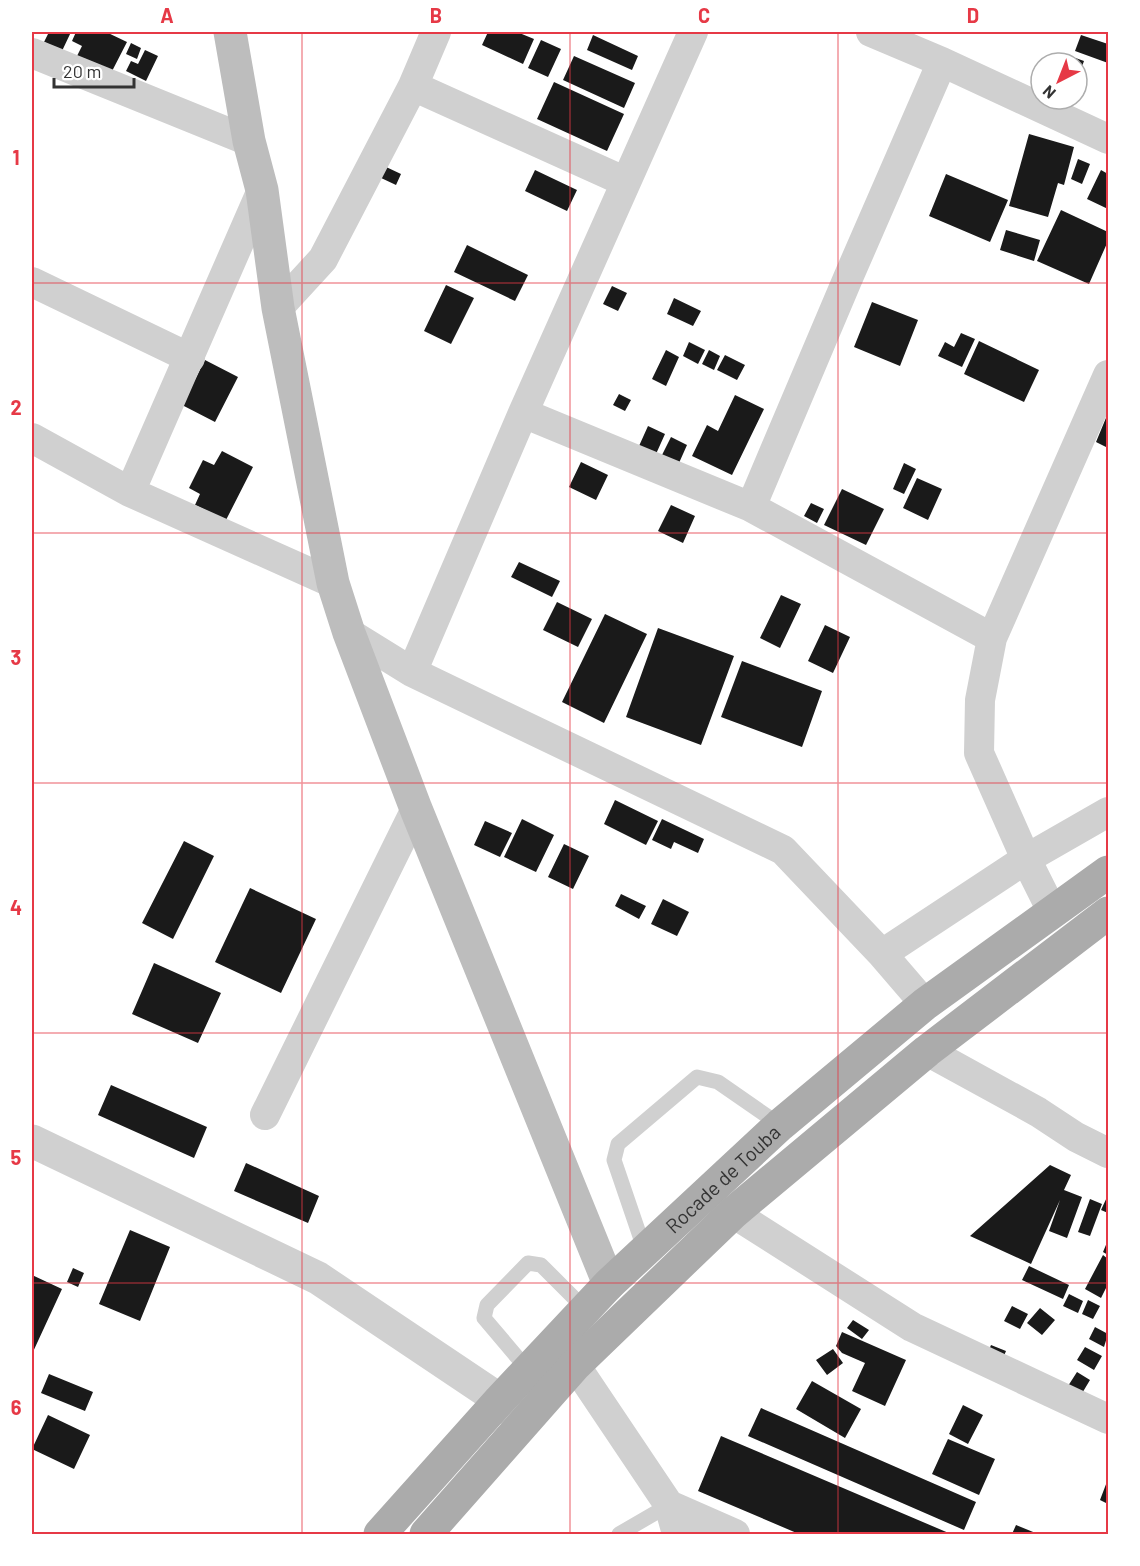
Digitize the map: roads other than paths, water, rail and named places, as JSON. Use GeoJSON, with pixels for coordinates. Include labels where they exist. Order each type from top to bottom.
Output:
{"type":"FeatureCollection","features":[{"type":"Feature","properties":{"kind":"main road"},"geometry":{"type":"LineString","coordinates":[[230,32],[249,141],[262,190],[278,308],[333,583],[349,633],[416,809],[624,1318]]}},
{"type":"Feature","properties":{"kind":"main road","name":"Rocade de Touba"},"geometry":{"type":"LineString","coordinates":[[380,1534],[500,1400],[609,1284],[780,1125],[925,1004],[1108,872]]}},
{"type":"Feature","properties":{"kind":"main road","name":"Rocade de Touba"},"geometry":{"type":"LineString","coordinates":[[426,1534],[575,1365],[733,1213],[927,1052],[1108,913]]}},
{"type":"Feature","properties":{"kind":"street"},"geometry":{"type":"LineString","coordinates":[[278,308],[323,259],[413,86],[436,32]]}},
{"type":"Feature","properties":{"kind":"street"},"geometry":{"type":"LineString","coordinates":[[412,672],[693,32]]}},
{"type":"Feature","properties":{"kind":"street"},"geometry":{"type":"LineString","coordinates":[[871,32],[942,62],[1108,139]]}},
{"type":"Feature","properties":{"kind":"street"},"geometry":{"type":"LineString","coordinates":[[32,53],[249,141]]}},
{"type":"Feature","properties":{"kind":"street"},"geometry":{"type":"LineString","coordinates":[[751,507],[942,62]]}},
{"type":"Feature","properties":{"kind":"street"},"geometry":{"type":"LineString","coordinates":[[413,86],[626,182]]}},
{"type":"Feature","properties":{"kind":"street"},"geometry":{"type":"LineString","coordinates":[[130,492],[262,190]]}},
{"type":"Feature","properties":{"kind":"street"},"geometry":{"type":"LineString","coordinates":[[32,282],[190,358]]}},
{"type":"Feature","properties":{"kind":"street"},"geometry":{"type":"LineString","coordinates":[[1053,913],[1026,859],[979,753],[980,700],[992,638],[1108,375]]}},
{"type":"Feature","properties":{"kind":"street"},"geometry":{"type":"LineString","coordinates":[[524,413],[751,507],[992,638]]}},
{"type":"Feature","properties":{"kind":"street"},"geometry":{"type":"LineString","coordinates":[[32,438],[130,492],[333,583]]}},
{"type":"Feature","properties":{"kind":"street"},"geometry":{"type":"LineString","coordinates":[[349,633],[412,672],[783,850],[882,954],[925,1004]]}},
{"type":"Feature","properties":{"kind":"street"},"geometry":{"type":"LineString","coordinates":[[265,1115],[416,809]]}},
{"type":"Feature","properties":{"kind":"street"},"geometry":{"type":"LineString","coordinates":[[882,954],[1026,859],[1108,812]]}},
{"type":"Feature","properties":{"kind":"street"},"geometry":{"type":"LineString","coordinates":[[927,1052],[1108,1153]]}},
{"type":"Feature","properties":{"kind":"street"},"geometry":{"type":"LineString","coordinates":[[32,1141],[318,1278],[500,1400],[525,1422]]}},
{"type":"Feature","properties":{"kind":"street"},"geometry":{"type":"LineString","coordinates":[[733,1213],[912,1327],[1108,1419]]}},
{"type":"Feature","properties":{"kind":"street"},"geometry":{"type":"LineString","coordinates":[[575,1365],[669,1505],[677,1534]]}},
{"type":"Feature","properties":{"kind":"street"},"geometry":{"type":"LineString","coordinates":[[669,1505],[735,1534]]}},
{"type":"Feature","properties":{"kind":"lane"},"geometry":{"type":"LineString","coordinates":[[645,1251],[614,1160],[618,1144],[698,1077],[718,1082],[780,1125]]}},
{"type":"Feature","properties":{"kind":"lane"},"geometry":{"type":"LineString","coordinates":[[528,1370],[484,1318],[487,1305],[528,1263],[541,1265],[585,1309]]}},
{"type":"Feature","properties":{"kind":"lane"},"geometry":{"type":"LineString","coordinates":[[619,1534],[669,1505]]}}]}
